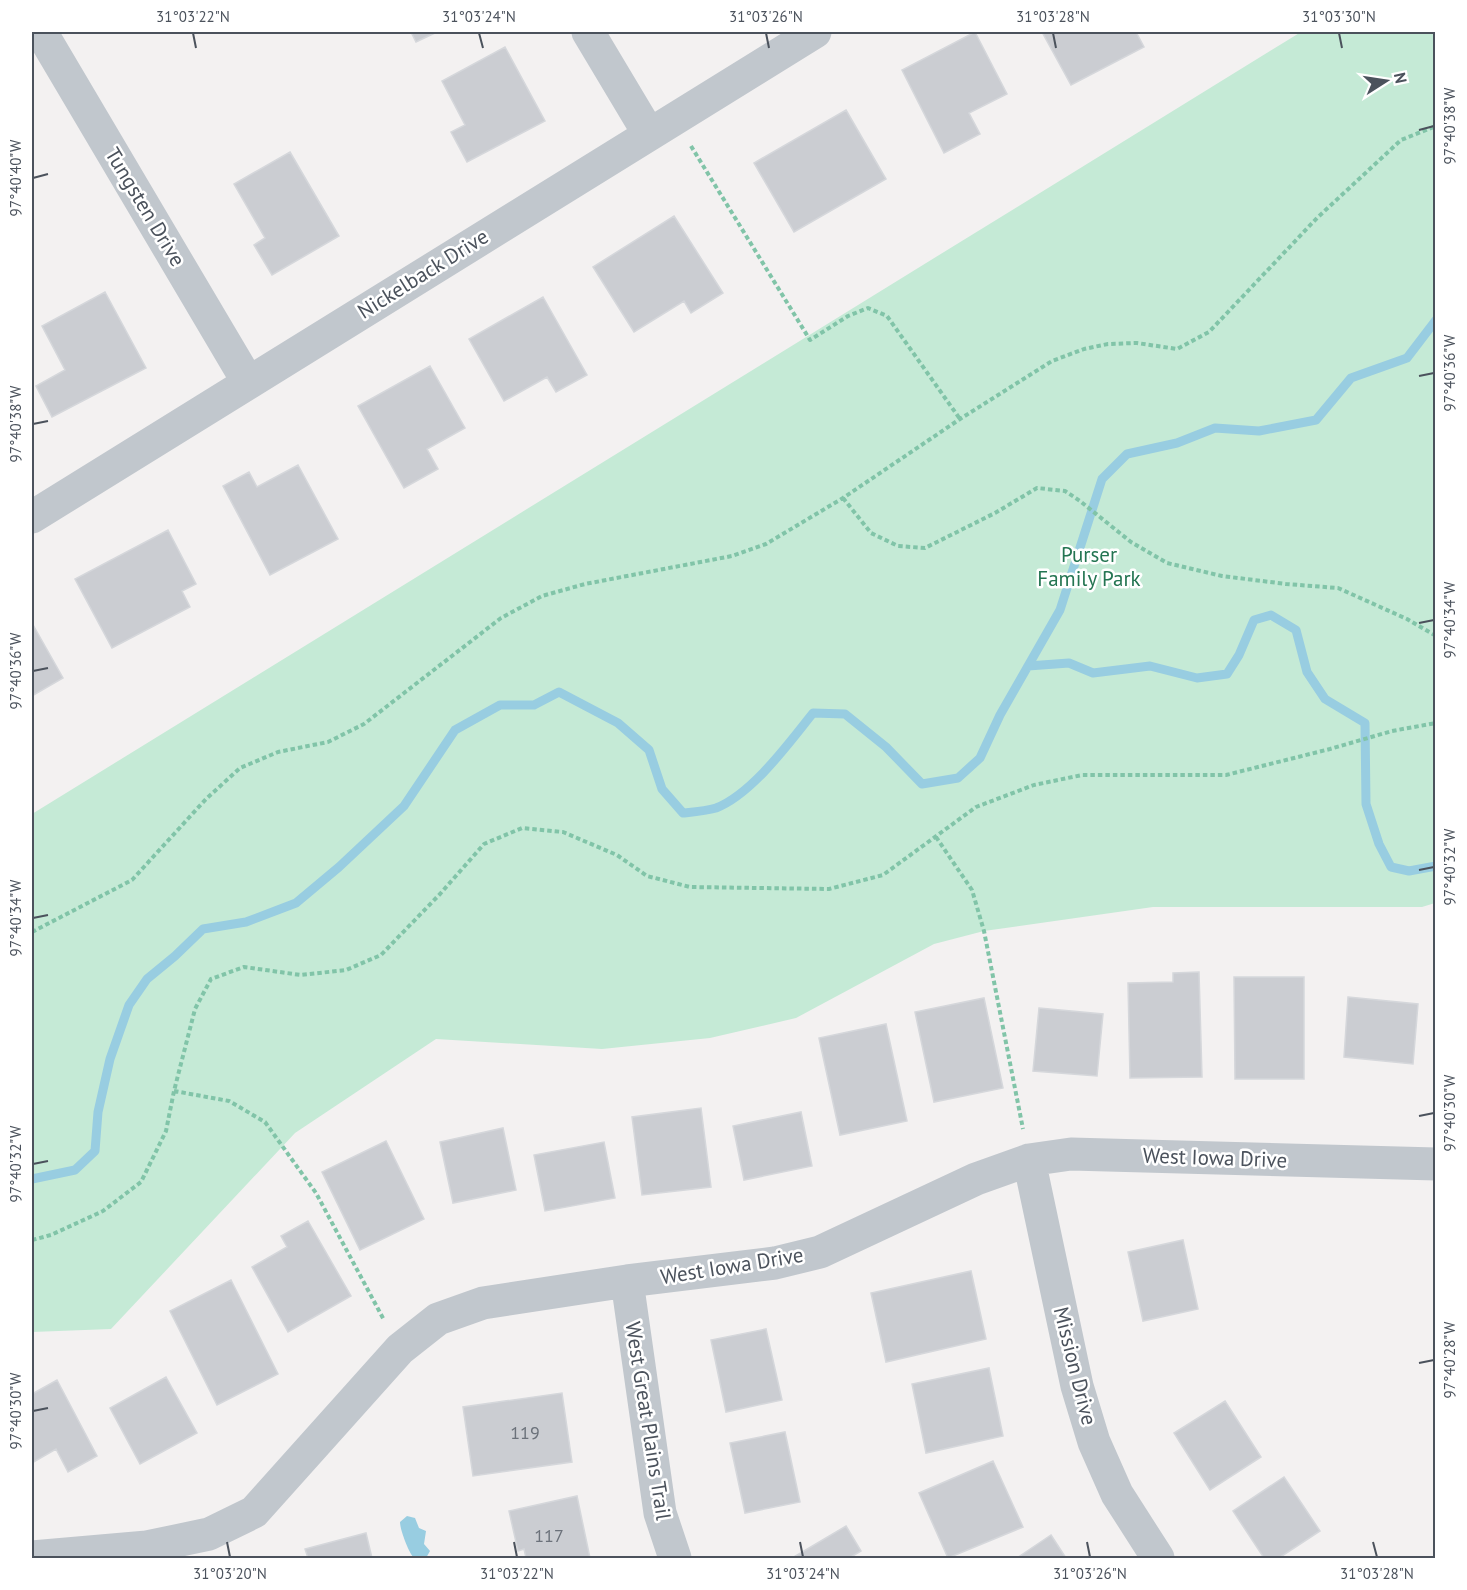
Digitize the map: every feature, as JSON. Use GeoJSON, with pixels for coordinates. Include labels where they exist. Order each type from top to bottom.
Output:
{"type":"FeatureCollection","features":[{"type":"Feature","properties":{"kind":"street","name":"Tungsten Drive"},"geometry":{"type":"LineString","coordinates":[[41,32],[248,382]]}},
{"type":"Feature","properties":{"kind":"street"},"geometry":{"type":"LineString","coordinates":[[588,32],[662,126]]}},
{"type":"Feature","properties":{"kind":"street","name":"Nickelback Drive"},"geometry":{"type":"LineString","coordinates":[[32,518],[815,32]]}},
{"type":"Feature","properties":{"kind":"street","name":"West Iowa Drive"},"geometry":{"type":"LineString","coordinates":[[32,1557],[147,1547],[213,1546],[254,1512],[400,1349],[438,1319],[483,1302],[775,1263],[820,1252],[976,1179],[1029,1160],[1071,1154],[1436,1164]]}},
{"type":"Feature","properties":{"kind":"street","name":"Mission Drive"},"geometry":{"type":"LineString","coordinates":[[1029,1160],[1077,1386],[1094,1442],[1117,1494],[1158,1558]]}},
{"type":"Feature","properties":{"kind":"street","name":"West Great Plains Trail"},"geometry":{"type":"LineString","coordinates":[[627,1281],[660,1513],[675,1558]]}},
{"type":"Feature","properties":{"kind":"path"},"geometry":{"type":"LineString","coordinates":[[662,126],[810,340],[848,316],[868,308],[887,316],[960,419]]}},
{"type":"Feature","properties":{"kind":"path"},"geometry":{"type":"LineString","coordinates":[[32,932],[132,880],[206,799],[240,768],[278,753],[328,742],[364,724],[501,618],[542,596],[585,584],[732,556],[766,544],[843,498],[960,419],[1052,361],[1084,349],[1107,344],[1137,343],[1177,349],[1209,332],[1317,218],[1401,140],[1436,126]]}},
{"type":"Feature","properties":{"kind":"path"},"geometry":{"type":"LineString","coordinates":[[843,498],[871,534],[898,546],[925,548],[995,513],[1037,488],[1065,491],[1131,542],[1167,563],[1222,576],[1338,588],[1407,619],[1436,636]]}},
{"type":"Feature","properties":{"kind":"path"},"geometry":{"type":"LineString","coordinates":[[32,1240],[51,1235],[103,1211],[141,1182],[166,1131],[195,1009],[211,979],[244,968],[301,975],[345,970],[381,955],[484,844],[522,828],[563,832],[616,855],[647,876],[690,887],[829,889],[882,875],[976,807],[1034,785],[1082,775],[1226,775],[1392,731],[1436,723]]}},
{"type":"Feature","properties":{"kind":"path"},"geometry":{"type":"LineString","coordinates":[[936,837],[972,890],[984,931],[1029,1160]]}},
{"type":"Feature","properties":{"kind":"path"},"geometry":{"type":"LineString","coordinates":[[174,1091],[229,1101],[265,1122],[316,1193],[400,1349]]}},
{"type":"Feature","properties":{"kind":"green space","name":"Purser Family Park"},"geometry":{"type":"Polygon","coordinates":[[[1301,32],[1435,32],[1435,903],[1422,907],[1153,907],[984,931],[934,944],[796,1018],[710,1038],[602,1049],[436,1039],[295,1133],[111,1329],[32,1332],[32,814],[1301,32]]]}},
{"type":"Feature","properties":{"kind":"water"},"geometry":{"type":"Polygon","coordinates":[[[407,1516],[415,1518],[419,1528],[426,1531],[424,1544],[430,1551],[426,1558],[414,1558],[407,1547],[400,1522],[407,1516]]]}},
{"type":"Feature","properties":{"kind":"building"},"geometry":{"type":"Polygon","coordinates":[[[411,32],[437,32],[416,42],[411,32]]]}},
{"type":"Feature","properties":{"kind":"building"},"geometry":{"type":"Polygon","coordinates":[[[975,32],[1007,94],[969,113],[980,134],[944,153],[902,70],[975,32]]]}},
{"type":"Feature","properties":{"kind":"building"},"geometry":{"type":"Polygon","coordinates":[[[1042,32],[1136,32],[1144,47],[1071,85],[1042,32]]]}},
{"type":"Feature","properties":{"kind":"building"},"geometry":{"type":"Polygon","coordinates":[[[505,47],[545,121],[467,162],[451,132],[465,125],[442,81],[505,47]]]}},
{"type":"Feature","properties":{"kind":"building"},"geometry":{"type":"Polygon","coordinates":[[[846,110],[886,179],[794,232],[754,163],[846,110]]]}},
{"type":"Feature","properties":{"kind":"building"},"geometry":{"type":"Polygon","coordinates":[[[290,152],[339,236],[272,275],[254,245],[265,238],[234,184],[290,152]]]}},
{"type":"Feature","properties":{"kind":"building"},"geometry":{"type":"Polygon","coordinates":[[[674,216],[723,293],[691,313],[684,301],[634,332],[593,267],[674,216]]]}},
{"type":"Feature","properties":{"kind":"building"},"geometry":{"type":"Polygon","coordinates":[[[105,292],[146,368],[52,417],[36,386],[65,370],[42,326],[105,292]]]}},
{"type":"Feature","properties":{"kind":"building"},"geometry":{"type":"Polygon","coordinates":[[[543,297],[587,375],[556,392],[547,377],[504,401],[469,339],[543,297]]]}},
{"type":"Feature","properties":{"kind":"building"},"geometry":{"type":"Polygon","coordinates":[[[430,366],[465,428],[427,449],[438,469],[404,488],[358,406],[430,366]]]}},
{"type":"Feature","properties":{"kind":"building"},"geometry":{"type":"Polygon","coordinates":[[[298,465],[338,539],[270,575],[223,486],[249,472],[257,487],[298,465]]]}},
{"type":"Feature","properties":{"kind":"building"},"geometry":{"type":"Polygon","coordinates":[[[168,530],[196,584],[182,591],[190,607],[112,648],[75,579],[168,530]]]}},
{"type":"Feature","properties":{"kind":"building"},"geometry":{"type":"Polygon","coordinates":[[[32,623],[63,678],[32,696],[32,623]]]}},
{"type":"Feature","properties":{"kind":"building"},"geometry":{"type":"Polygon","coordinates":[[[1199,972],[1202,1077],[1130,1078],[1128,983],[1173,982],[1173,973],[1199,972]]]}},
{"type":"Feature","properties":{"kind":"building"},"geometry":{"type":"Polygon","coordinates":[[[1234,977],[1304,977],[1304,1079],[1235,1079],[1234,977]]]}},
{"type":"Feature","properties":{"kind":"building"},"geometry":{"type":"Polygon","coordinates":[[[1348,997],[1418,1004],[1413,1064],[1344,1057],[1348,997]]]}},
{"type":"Feature","properties":{"kind":"building"},"geometry":{"type":"Polygon","coordinates":[[[984,998],[1003,1088],[934,1102],[915,1012],[984,998]]]}},
{"type":"Feature","properties":{"kind":"building"},"geometry":{"type":"Polygon","coordinates":[[[1039,1008],[1103,1014],[1097,1076],[1033,1071],[1039,1008]]]}},
{"type":"Feature","properties":{"kind":"building"},"geometry":{"type":"Polygon","coordinates":[[[886,1024],[907,1121],[840,1135],[819,1038],[886,1024]]]}},
{"type":"Feature","properties":{"kind":"building"},"geometry":{"type":"Polygon","coordinates":[[[701,1108],[711,1187],[642,1195],[632,1117],[701,1108]]]}},
{"type":"Feature","properties":{"kind":"building"},"geometry":{"type":"Polygon","coordinates":[[[801,1112],[812,1166],[744,1180],[733,1126],[801,1112]]]}},
{"type":"Feature","properties":{"kind":"building"},"geometry":{"type":"Polygon","coordinates":[[[503,1128],[516,1190],[453,1203],[440,1142],[503,1128]]]}},
{"type":"Feature","properties":{"kind":"building"},"geometry":{"type":"Polygon","coordinates":[[[386,1141],[424,1219],[360,1250],[322,1172],[386,1141]]]}},
{"type":"Feature","properties":{"kind":"building"},"geometry":{"type":"Polygon","coordinates":[[[604,1142],[615,1198],[545,1211],[534,1155],[604,1142]]]}},
{"type":"Feature","properties":{"kind":"building"},"geometry":{"type":"Polygon","coordinates":[[[308,1221],[351,1296],[288,1332],[252,1267],[287,1247],[281,1236],[308,1221]]]}},
{"type":"Feature","properties":{"kind":"building"},"geometry":{"type":"Polygon","coordinates":[[[1183,1240],[1198,1309],[1143,1321],[1128,1252],[1183,1240]]]}},
{"type":"Feature","properties":{"kind":"building"},"geometry":{"type":"Polygon","coordinates":[[[971,1271],[986,1339],[886,1362],[871,1293],[971,1271]]]}},
{"type":"Feature","properties":{"kind":"building"},"geometry":{"type":"Polygon","coordinates":[[[231,1280],[278,1374],[217,1405],[170,1311],[231,1280]]]}},
{"type":"Feature","properties":{"kind":"building"},"geometry":{"type":"Polygon","coordinates":[[[766,1329],[782,1400],[726,1412],[711,1340],[766,1329]]]}},
{"type":"Feature","properties":{"kind":"building"},"geometry":{"type":"Polygon","coordinates":[[[989,1368],[1003,1436],[926,1453],[912,1384],[989,1368]]]}},
{"type":"Feature","properties":{"kind":"building"},"geometry":{"type":"Polygon","coordinates":[[[166,1377],[197,1433],[140,1464],[110,1408],[166,1377]]]}},
{"type":"Feature","properties":{"kind":"building"},"geometry":{"type":"Polygon","coordinates":[[[57,1380],[97,1456],[68,1472],[56,1449],[32,1463],[32,1394],[57,1380]]]}},
{"type":"Feature","properties":{"kind":"building"},"geometry":{"type":"Polygon","coordinates":[[[562,1393],[572,1462],[473,1476],[463,1407],[562,1393]]]}},
{"type":"Feature","properties":{"kind":"building"},"geometry":{"type":"Polygon","coordinates":[[[1225,1401],[1261,1457],[1210,1490],[1174,1433],[1225,1401]]]}},
{"type":"Feature","properties":{"kind":"building"},"geometry":{"type":"Polygon","coordinates":[[[785,1432],[800,1502],[745,1513],[730,1443],[785,1432]]]}},
{"type":"Feature","properties":{"kind":"building"},"geometry":{"type":"Polygon","coordinates":[[[993,1461],[1023,1527],[948,1558],[919,1493],[993,1461]]]}},
{"type":"Feature","properties":{"kind":"building"},"geometry":{"type":"Polygon","coordinates":[[[1284,1477],[1320,1531],[1279,1558],[1264,1558],[1233,1511],[1284,1477]]]}},
{"type":"Feature","properties":{"kind":"building"},"geometry":{"type":"Polygon","coordinates":[[[577,1496],[590,1558],[526,1558],[524,1549],[518,1551],[509,1511],[577,1496]]]}},
{"type":"Feature","properties":{"kind":"building"},"geometry":{"type":"Polygon","coordinates":[[[846,1526],[861,1551],[852,1558],[792,1558],[846,1526]]]}},
{"type":"Feature","properties":{"kind":"building"},"geometry":{"type":"Polygon","coordinates":[[[366,1533],[372,1558],[308,1558],[305,1549],[366,1533]]]}},
{"type":"Feature","properties":{"kind":"building"},"geometry":{"type":"Polygon","coordinates":[[[1051,1535],[1066,1558],[1017,1558],[1051,1535]]]}},
{"type":"Feature","properties":{"kind":"waterway"},"geometry":{"type":"LineString","coordinates":[[32,1179],[75,1170],[95,1151],[98,1112],[110,1059],[129,1005],[147,979],[203,929],[246,922],[296,903],[339,867],[404,806],[455,730],[500,705],[534,705],[559,692],[618,723],[649,750],[662,789],[683,813],[716,808],[730,801],[756,780],[813,713],[845,714],[886,747],[922,784],[958,778],[980,758],[1000,715],[1060,610],[1102,479],[1127,454],[1177,443],[1215,428],[1259,431],[1316,420],[1351,378],[1407,358],[1436,320]]}},
{"type":"Feature","properties":{"kind":"waterway"},"geometry":{"type":"LineString","coordinates":[[1028,666],[1069,663],[1093,673],[1150,666],[1197,678],[1227,674],[1239,655],[1254,620],[1271,615],[1296,630],[1307,672],[1325,699],[1365,723],[1366,804],[1379,844],[1391,867],[1409,871],[1436,866]]}}]}
